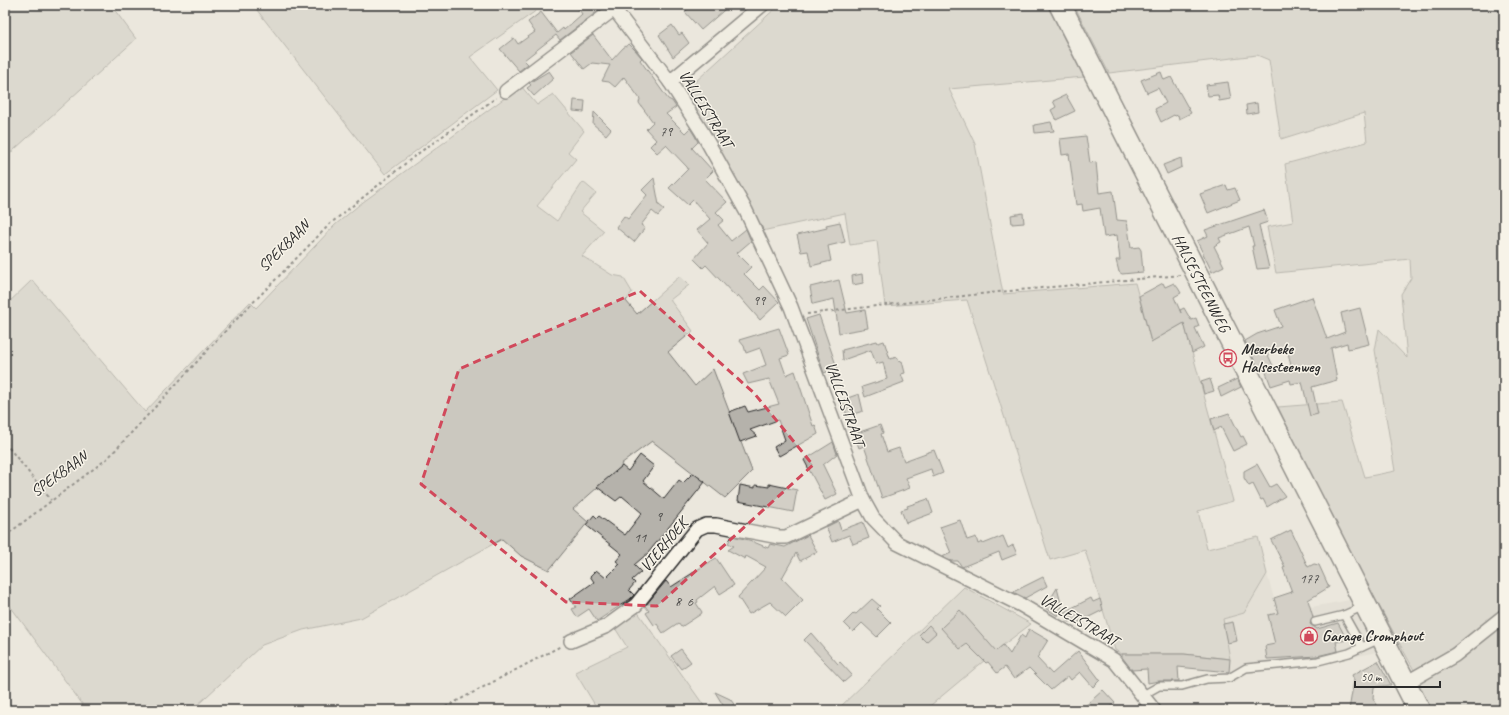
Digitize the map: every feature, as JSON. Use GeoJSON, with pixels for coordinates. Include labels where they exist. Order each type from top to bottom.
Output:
{"type":"FeatureCollection","features":[{"type":"Feature","properties":{"kind":"main road","name":"HALSESTEENWEG"},"geometry":{"type":"LineString","coordinates":[[1060,5],[1419,710]]}},
{"type":"Feature","properties":{"kind":"street"},"geometry":{"type":"LineString","coordinates":[[670,82],[762,5]]}},
{"type":"Feature","properties":{"kind":"street"},"geometry":{"type":"LineString","coordinates":[[506,91],[612,7]]}},
{"type":"Feature","properties":{"kind":"street","name":"VALLEISTRAAT"},"geometry":{"type":"LineString","coordinates":[[612,7],[670,82],[702,132],[746,211],[794,316],[862,500],[873,518],[897,543],[1021,606],[1114,660],[1154,710]]}},
{"type":"Feature","properties":{"kind":"street","name":"VIERHOEK"},"geometry":{"type":"LineString","coordinates":[[571,641],[607,626],[636,605],[697,529],[706,524],[778,537],[786,537],[862,500]]}},
{"type":"Feature","properties":{"kind":"street"},"geometry":{"type":"LineString","coordinates":[[1406,683],[1455,655],[1504,616]]}},
{"type":"Feature","properties":{"kind":"lane"},"geometry":{"type":"LineString","coordinates":[[1315,622],[1344,615],[1366,605]]}},
{"type":"Feature","properties":{"kind":"lane"},"geometry":{"type":"LineString","coordinates":[[1344,615],[1362,647]]}},
{"type":"Feature","properties":{"kind":"lane"},"geometry":{"type":"LineString","coordinates":[[1143,695],[1160,686],[1182,686],[1207,679],[1229,678],[1246,668],[1318,661],[1349,653],[1382,638]]}},
{"type":"Feature","properties":{"kind":"path","name":"SPEKBAAN"},"geometry":{"type":"LineString","coordinates":[[5,536],[108,458],[230,326],[331,223],[416,155],[506,91]]}},
{"type":"Feature","properties":{"kind":"path"},"geometry":{"type":"LineString","coordinates":[[794,316],[998,292],[1152,279],[1196,273]]}},
{"type":"Feature","properties":{"kind":"path"},"geometry":{"type":"LineString","coordinates":[[5,443],[51,500]]}},
{"type":"Feature","properties":{"kind":"path"},"geometry":{"type":"LineString","coordinates":[[440,710],[571,641]]}},
{"type":"Feature","properties":{"kind":"highlighted area"},"geometry":{"type":"Polygon","coordinates":[[[640,291],[754,393],[813,465],[657,606],[566,602],[421,484],[459,369],[640,291]]]}},
{"type":"Feature","properties":{"kind":"shaded area"},"geometry":{"type":"Polygon","coordinates":[[[5,5],[111,5],[136,39],[5,158],[5,5]]]}},
{"type":"Feature","properties":{"kind":"shaded area"},"geometry":{"type":"Polygon","coordinates":[[[253,5],[537,5],[540,8],[470,57],[497,90],[385,174],[253,5]]]}},
{"type":"Feature","properties":{"kind":"shaded area"},"geometry":{"type":"Polygon","coordinates":[[[779,5],[1047,5],[1084,77],[949,89],[975,144],[1003,294],[1135,283],[1151,342],[1184,323],[1233,501],[1198,511],[1207,549],[1258,537],[1267,574],[1244,613],[1223,619],[1230,659],[1184,654],[1122,654],[1115,650],[1085,550],[1050,560],[967,300],[885,306],[877,241],[850,245],[845,213],[762,231],[690,96],[691,88],[695,82],[779,5]]]}},
{"type":"Feature","properties":{"kind":"shaded area"},"geometry":{"type":"Polygon","coordinates":[[[1074,5],[1504,5],[1504,608],[1452,648],[1414,670],[1340,534],[1278,407],[1342,402],[1365,477],[1395,471],[1375,350],[1379,329],[1407,358],[1401,294],[1411,278],[1410,259],[1276,273],[1267,227],[1293,222],[1285,164],[1367,142],[1364,113],[1281,139],[1269,60],[1257,55],[1109,73],[1074,5]]]}},
{"type":"Feature","properties":{"kind":"shaded area"},"geometry":{"type":"Polygon","coordinates":[[[521,86],[537,105],[553,94],[584,131],[568,152],[576,159],[537,206],[557,221],[583,182],[596,193],[580,212],[604,231],[582,256],[612,275],[623,277],[632,292],[626,301],[637,314],[680,276],[689,285],[670,300],[693,331],[668,352],[695,386],[713,369],[752,471],[725,498],[652,441],[621,464],[622,466],[573,509],[588,522],[549,570],[521,556],[502,539],[361,618],[303,630],[262,645],[192,710],[79,710],[83,705],[5,599],[5,306],[32,280],[145,412],[250,302],[256,308],[335,225],[359,205],[521,86]]]}},
{"type":"Feature","properties":{"kind":"shaded area","name":"Garage Cromphout"},"geometry":{"type":"Polygon","coordinates":[[[1267,574],[1278,613],[1350,600],[1377,652],[1297,668],[1252,670],[1236,681],[1219,683],[1222,658],[1230,659],[1223,619],[1244,613],[1267,574]]]}},
{"type":"Feature","properties":{"kind":"shaded area"},"geometry":{"type":"Polygon","coordinates":[[[964,587],[1031,624],[1003,645],[925,710],[837,710],[964,587]]]}},
{"type":"Feature","properties":{"kind":"shaded area"},"geometry":{"type":"Polygon","coordinates":[[[637,611],[707,710],[598,710],[575,672],[627,647],[615,628],[637,611]]]}},
{"type":"Feature","properties":{"kind":"shaded area"},"geometry":{"type":"Polygon","coordinates":[[[1504,622],[1504,710],[1428,710],[1415,684],[1504,622]]]}},
{"type":"Feature","properties":{"kind":"building"},"geometry":{"type":"Polygon","coordinates":[[[576,5],[599,5],[602,8],[560,40],[556,35],[524,60],[528,64],[519,71],[500,49],[514,38],[518,44],[535,32],[528,22],[541,12],[557,33],[563,28],[564,30],[582,14],[576,5]]]}},
{"type":"Feature","properties":{"kind":"building"},"geometry":{"type":"Polygon","coordinates":[[[692,5],[730,5],[701,30],[685,12],[692,5]]]}},
{"type":"Feature","properties":{"kind":"building"},"geometry":{"type":"Polygon","coordinates":[[[672,25],[679,35],[682,33],[689,43],[673,57],[659,35],[672,25]]]}},
{"type":"Feature","properties":{"kind":"building"},"geometry":{"type":"Polygon","coordinates":[[[593,35],[612,60],[629,44],[642,58],[640,60],[668,99],[672,101],[676,107],[666,114],[685,133],[690,128],[695,136],[698,142],[692,148],[713,171],[705,179],[727,202],[716,212],[724,220],[718,225],[731,241],[746,229],[751,241],[737,253],[751,267],[744,274],[760,290],[764,286],[779,302],[760,320],[738,295],[736,297],[706,265],[703,268],[694,259],[708,243],[697,230],[710,219],[693,200],[688,205],[669,188],[688,169],[666,145],[657,153],[650,146],[656,140],[646,129],[653,122],[639,103],[640,99],[624,77],[615,87],[609,82],[602,81],[610,65],[592,63],[584,69],[571,52],[593,35]]]}},
{"type":"Feature","properties":{"kind":"building"},"geometry":{"type":"Polygon","coordinates":[[[549,71],[554,78],[534,96],[527,88],[531,85],[529,83],[549,71]]]}},
{"type":"Feature","properties":{"kind":"building"},"geometry":{"type":"Polygon","coordinates":[[[1161,72],[1164,80],[1171,77],[1191,113],[1179,119],[1178,115],[1174,115],[1161,122],[1155,109],[1166,103],[1158,88],[1147,93],[1141,80],[1161,72]]]}},
{"type":"Feature","properties":{"kind":"building"},"geometry":{"type":"Polygon","coordinates":[[[1228,82],[1231,99],[1219,101],[1218,95],[1208,96],[1206,85],[1228,82]]]}},
{"type":"Feature","properties":{"kind":"building"},"geometry":{"type":"Polygon","coordinates":[[[1066,95],[1075,111],[1056,120],[1051,110],[1056,107],[1053,101],[1066,95]]]}},
{"type":"Feature","properties":{"kind":"building"},"geometry":{"type":"Polygon","coordinates":[[[574,100],[585,101],[584,112],[573,111],[574,100]]]}},
{"type":"Feature","properties":{"kind":"building"},"geometry":{"type":"Polygon","coordinates":[[[1257,103],[1258,112],[1247,114],[1246,105],[1257,103]]]}},
{"type":"Feature","properties":{"kind":"building"},"geometry":{"type":"Polygon","coordinates":[[[594,112],[611,129],[606,135],[593,124],[594,112]]]}},
{"type":"Feature","properties":{"kind":"building"},"geometry":{"type":"Polygon","coordinates":[[[1051,122],[1054,131],[1035,133],[1034,125],[1051,122]]]}},
{"type":"Feature","properties":{"kind":"building"},"geometry":{"type":"Polygon","coordinates":[[[1086,136],[1090,163],[1096,162],[1099,193],[1113,191],[1117,220],[1127,221],[1131,248],[1139,247],[1141,250],[1143,272],[1122,274],[1119,272],[1116,260],[1120,260],[1117,235],[1104,237],[1100,208],[1083,211],[1082,204],[1076,205],[1069,154],[1062,155],[1060,139],[1086,136]]]}},
{"type":"Feature","properties":{"kind":"building"},"geometry":{"type":"Polygon","coordinates":[[[1181,158],[1182,167],[1167,174],[1163,165],[1181,158]]]}},
{"type":"Feature","properties":{"kind":"building"},"geometry":{"type":"Polygon","coordinates":[[[654,178],[659,205],[664,209],[658,216],[652,211],[641,225],[645,228],[634,242],[616,227],[624,216],[628,219],[647,195],[642,190],[654,178]]]}},
{"type":"Feature","properties":{"kind":"building"},"geometry":{"type":"Polygon","coordinates":[[[1226,185],[1228,190],[1235,188],[1240,200],[1208,213],[1200,194],[1226,185]]]}},
{"type":"Feature","properties":{"kind":"building"},"geometry":{"type":"Polygon","coordinates":[[[1264,210],[1268,222],[1259,225],[1269,268],[1257,269],[1252,246],[1254,246],[1249,227],[1219,238],[1221,242],[1214,246],[1224,266],[1212,272],[1197,241],[1208,236],[1205,230],[1264,210]]]}},
{"type":"Feature","properties":{"kind":"building"},"geometry":{"type":"Polygon","coordinates":[[[1023,213],[1024,223],[1012,224],[1011,215],[1023,213]]]}},
{"type":"Feature","properties":{"kind":"building"},"geometry":{"type":"Polygon","coordinates":[[[840,222],[845,242],[828,246],[831,261],[811,266],[808,251],[801,252],[797,235],[827,228],[826,225],[840,222]]]}},
{"type":"Feature","properties":{"kind":"building"},"geometry":{"type":"Polygon","coordinates":[[[862,274],[863,283],[853,285],[852,276],[862,274]]]}},
{"type":"Feature","properties":{"kind":"building"},"geometry":{"type":"Polygon","coordinates":[[[839,280],[847,313],[865,310],[868,328],[839,333],[834,299],[813,304],[810,287],[839,280]]]}},
{"type":"Feature","properties":{"kind":"building"},"geometry":{"type":"Polygon","coordinates":[[[1163,283],[1165,287],[1174,283],[1178,288],[1181,293],[1174,297],[1181,313],[1180,310],[1184,308],[1191,320],[1196,318],[1199,326],[1195,328],[1204,347],[1192,353],[1184,323],[1151,342],[1139,296],[1163,283]]]}},
{"type":"Feature","properties":{"kind":"building"},"geometry":{"type":"Polygon","coordinates":[[[1312,297],[1327,339],[1345,332],[1341,313],[1360,308],[1369,344],[1348,349],[1347,343],[1331,348],[1337,380],[1312,387],[1318,414],[1310,416],[1302,382],[1291,384],[1290,380],[1271,386],[1264,367],[1259,370],[1245,341],[1257,334],[1281,326],[1275,310],[1312,297]],[[1287,348],[1267,353],[1275,370],[1291,366],[1287,348]]]}},
{"type":"Feature","properties":{"kind":"building"},"geometry":{"type":"Polygon","coordinates":[[[819,315],[837,368],[824,373],[806,319],[819,315]]]}},
{"type":"Feature","properties":{"kind":"building"},"geometry":{"type":"Polygon","coordinates":[[[779,328],[789,355],[780,358],[786,375],[795,371],[813,426],[815,425],[818,434],[779,456],[774,447],[785,440],[778,420],[750,430],[757,436],[740,442],[729,412],[745,406],[748,412],[779,404],[769,379],[748,384],[743,374],[766,365],[760,348],[746,353],[744,346],[739,340],[779,328]]]}},
{"type":"Feature","properties":{"kind":"building"},"geometry":{"type":"Polygon","coordinates":[[[877,341],[878,343],[884,341],[890,359],[897,357],[899,362],[902,361],[905,373],[901,374],[904,382],[865,397],[862,387],[887,379],[883,362],[876,364],[871,350],[843,360],[842,350],[877,341]]]}},
{"type":"Feature","properties":{"kind":"building"},"geometry":{"type":"Polygon","coordinates":[[[1210,379],[1214,391],[1204,394],[1201,382],[1210,379]]]}},
{"type":"Feature","properties":{"kind":"building"},"geometry":{"type":"Polygon","coordinates":[[[1237,379],[1241,387],[1221,397],[1218,388],[1237,379]]]}},
{"type":"Feature","properties":{"kind":"building"},"geometry":{"type":"Polygon","coordinates":[[[859,394],[863,411],[847,416],[842,400],[859,394]]]}},
{"type":"Feature","properties":{"kind":"building"},"geometry":{"type":"Polygon","coordinates":[[[1229,413],[1241,437],[1243,436],[1247,444],[1233,451],[1221,427],[1214,431],[1211,419],[1229,413]]]}},
{"type":"Feature","properties":{"kind":"building"},"geometry":{"type":"Polygon","coordinates":[[[880,425],[883,433],[881,434],[887,452],[899,448],[904,461],[934,450],[943,473],[933,477],[931,469],[906,478],[910,488],[882,498],[864,446],[859,448],[854,434],[880,425]]]}},
{"type":"Feature","properties":{"kind":"building"},"geometry":{"type":"Polygon","coordinates":[[[833,442],[837,454],[823,465],[837,494],[825,500],[804,460],[833,442]]]}},
{"type":"Feature","properties":{"kind":"building"},"geometry":{"type":"Polygon","coordinates":[[[640,455],[654,466],[643,481],[664,499],[679,480],[683,483],[693,473],[705,482],[648,553],[634,565],[641,572],[632,580],[635,583],[629,590],[634,595],[597,621],[589,609],[577,617],[572,609],[576,607],[570,599],[594,582],[590,576],[596,570],[606,578],[620,564],[616,561],[622,554],[586,525],[594,515],[597,518],[599,516],[625,535],[642,513],[622,496],[616,501],[597,487],[622,466],[628,471],[640,455]]]}},
{"type":"Feature","properties":{"kind":"building"},"geometry":{"type":"Polygon","coordinates":[[[1257,464],[1270,487],[1276,484],[1285,496],[1267,507],[1263,499],[1261,500],[1253,484],[1249,486],[1244,478],[1244,471],[1257,464]]]}},
{"type":"Feature","properties":{"kind":"building"},"geometry":{"type":"Polygon","coordinates":[[[769,484],[797,490],[793,512],[738,501],[740,485],[755,488],[755,485],[769,487],[769,484]]]}},
{"type":"Feature","properties":{"kind":"building"},"geometry":{"type":"Polygon","coordinates":[[[928,499],[933,513],[906,523],[901,510],[908,508],[907,506],[928,499]]]}},
{"type":"Feature","properties":{"kind":"building"},"geometry":{"type":"Polygon","coordinates":[[[960,520],[967,540],[976,537],[978,544],[982,542],[983,544],[1003,536],[1008,548],[1013,545],[1017,554],[1002,560],[999,552],[962,567],[958,561],[951,561],[942,557],[951,553],[940,527],[960,520]]]}},
{"type":"Feature","properties":{"kind":"building"},"geometry":{"type":"Polygon","coordinates":[[[838,521],[841,530],[863,522],[869,538],[853,544],[849,535],[832,542],[826,527],[838,521]]]}},
{"type":"Feature","properties":{"kind":"building"},"geometry":{"type":"Polygon","coordinates":[[[1291,530],[1308,567],[1314,564],[1319,565],[1329,587],[1308,600],[1313,617],[1310,624],[1317,629],[1338,623],[1347,640],[1336,642],[1338,651],[1317,656],[1267,659],[1265,646],[1275,644],[1268,615],[1278,613],[1274,598],[1292,592],[1283,568],[1285,567],[1271,540],[1291,530]]]}},
{"type":"Feature","properties":{"kind":"building"},"geometry":{"type":"Polygon","coordinates":[[[808,535],[817,552],[800,561],[796,553],[782,578],[803,600],[786,617],[770,602],[749,614],[738,597],[766,567],[746,556],[745,559],[728,550],[734,546],[728,543],[732,536],[749,540],[768,548],[770,544],[785,547],[808,535]]]}},
{"type":"Feature","properties":{"kind":"building"},"geometry":{"type":"Polygon","coordinates":[[[716,558],[734,585],[720,594],[715,586],[697,600],[698,602],[696,603],[702,612],[701,614],[681,627],[678,623],[663,633],[657,624],[654,625],[646,613],[649,611],[645,606],[666,581],[671,587],[716,558]]]}},
{"type":"Feature","properties":{"kind":"building"},"geometry":{"type":"Polygon","coordinates":[[[1043,577],[1047,586],[1025,598],[1013,592],[1043,577]]]}},
{"type":"Feature","properties":{"kind":"building"},"geometry":{"type":"Polygon","coordinates":[[[1057,588],[1062,607],[1058,616],[1045,608],[1057,588]]]}},
{"type":"Feature","properties":{"kind":"building"},"geometry":{"type":"Polygon","coordinates":[[[1091,598],[1093,602],[1100,599],[1103,610],[1077,623],[1075,620],[1069,622],[1064,612],[1091,598]]]}},
{"type":"Feature","properties":{"kind":"building"},"geometry":{"type":"Polygon","coordinates":[[[872,599],[880,606],[877,609],[891,623],[877,637],[862,623],[853,632],[844,623],[872,599]]]}},
{"type":"Feature","properties":{"kind":"building"},"geometry":{"type":"Polygon","coordinates":[[[960,610],[996,651],[1003,645],[1010,654],[1021,635],[1025,638],[1029,629],[1048,640],[1037,658],[1052,674],[1078,651],[1100,680],[1093,687],[1080,672],[1071,680],[1068,676],[1051,690],[1029,668],[1014,679],[1005,667],[997,673],[988,662],[986,663],[967,644],[960,649],[941,628],[960,610]]]}},
{"type":"Feature","properties":{"kind":"building"},"geometry":{"type":"Polygon","coordinates":[[[1233,622],[1237,641],[1227,643],[1223,624],[1233,622]]]}},
{"type":"Feature","properties":{"kind":"building"},"geometry":{"type":"Polygon","coordinates":[[[929,625],[936,633],[926,642],[919,635],[929,625]]]}},
{"type":"Feature","properties":{"kind":"building"},"geometry":{"type":"Polygon","coordinates":[[[811,633],[838,664],[840,662],[852,675],[844,682],[804,640],[811,633]]]}},
{"type":"Feature","properties":{"kind":"building"},"geometry":{"type":"Polygon","coordinates":[[[681,649],[691,662],[681,669],[671,656],[681,649]]]}},
{"type":"Feature","properties":{"kind":"building"},"geometry":{"type":"Polygon","coordinates":[[[1122,654],[1184,654],[1230,659],[1229,672],[1178,667],[1179,681],[1159,681],[1148,683],[1147,669],[1132,670],[1122,657],[1122,654]]]}},
{"type":"Feature","properties":{"kind":"building"},"geometry":{"type":"Polygon","coordinates":[[[1378,661],[1391,685],[1374,687],[1373,698],[1380,710],[1349,710],[1354,680],[1352,675],[1378,661]]]}},
{"type":"Feature","properties":{"kind":"building"},"geometry":{"type":"Polygon","coordinates":[[[1103,690],[1115,703],[1107,710],[1081,710],[1103,690]]]}},
{"type":"Feature","properties":{"kind":"building"},"geometry":{"type":"Polygon","coordinates":[[[715,692],[730,699],[734,704],[726,710],[715,692]]]}},
{"type":"Feature","properties":{"kind":"place","name":"Meerbeke Halsesteenweg"},"geometry":{"type":"Point","coordinates":[1228,358]}},
{"type":"Feature","properties":{"kind":"place","name":"Garage Cromphout"},"geometry":{"type":"Point","coordinates":[1309,636]}}]}
